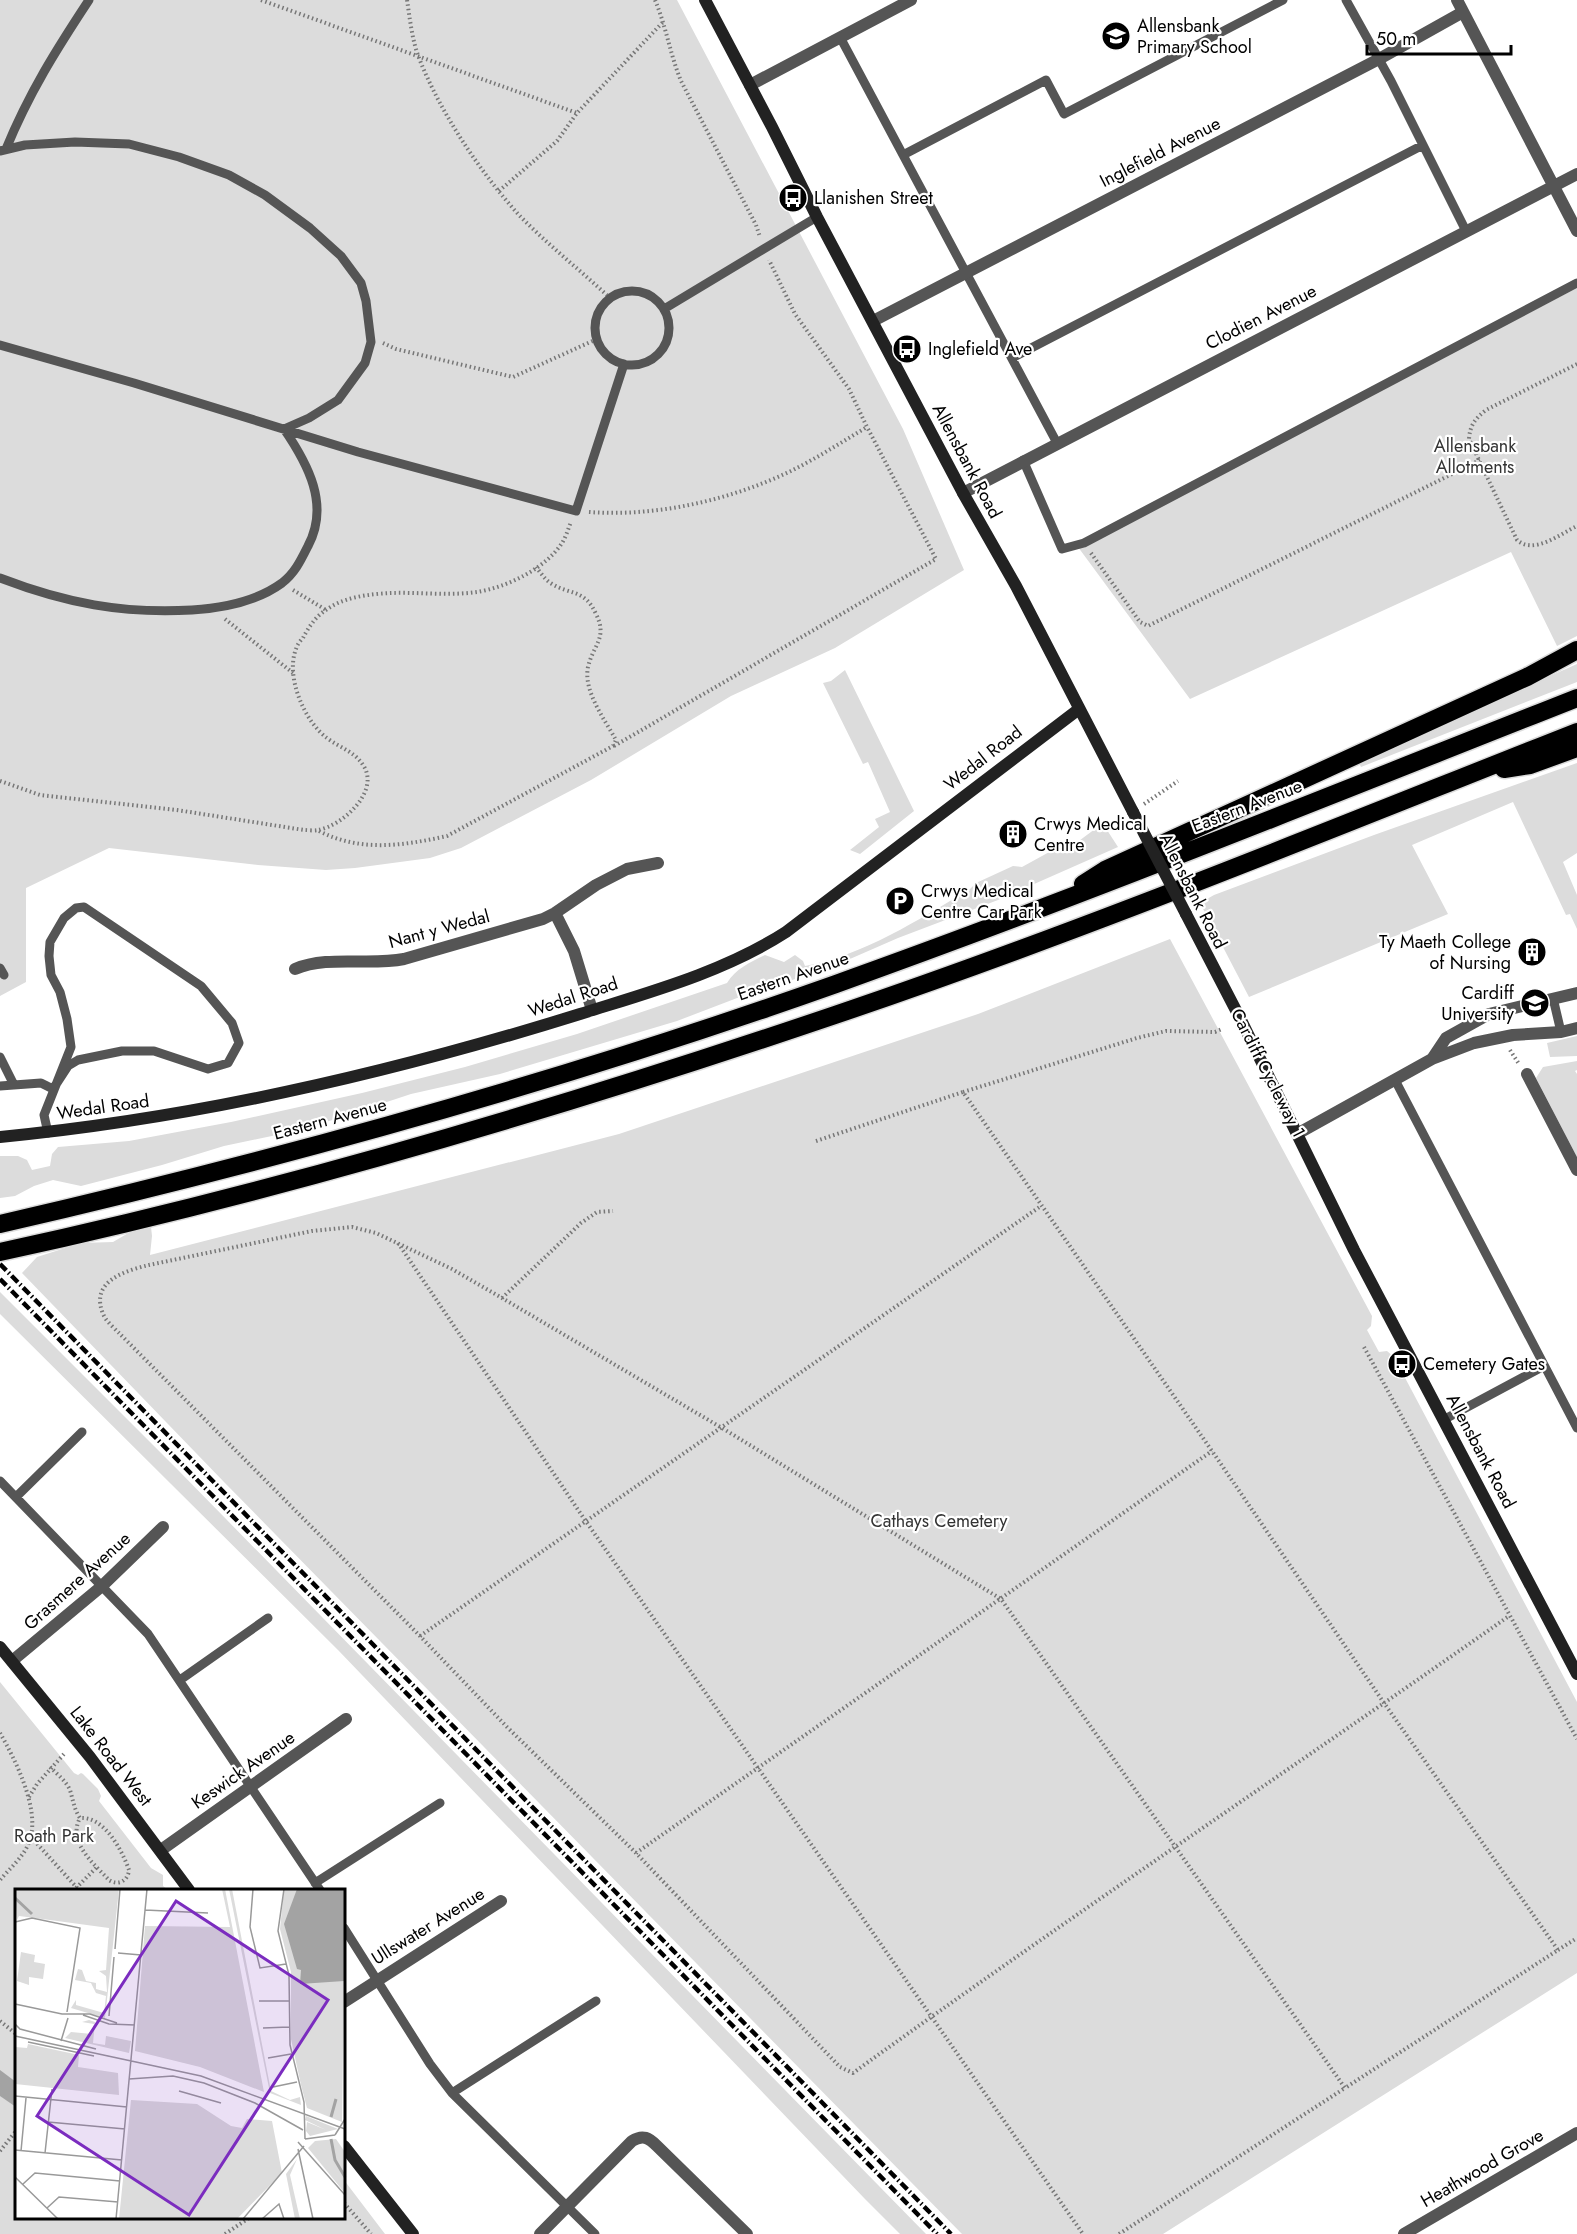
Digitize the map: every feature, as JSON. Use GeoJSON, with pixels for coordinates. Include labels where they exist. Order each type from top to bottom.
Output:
{"type":"FeatureCollection","features":[{"type":"Feature","properties":{"kind":"highway"},"geometry":{"type":"LineString","coordinates":[[1040,910],[1105,870],[1527,677],[1577,650]]}},
{"type":"Feature","properties":{"kind":"highway","name":"Eastern Avenue"},"geometry":{"type":"LineString","coordinates":[[0,1224],[112,1198],[317,1145],[568,1073],[830,986],[1040,910],[1577,698]]}},
{"type":"Feature","properties":{"kind":"highway"},"geometry":{"type":"LineString","coordinates":[[0,1252],[114,1227],[330,1171],[577,1100],[838,1014],[1070,930],[1577,732]]}},
{"type":"Feature","properties":{"kind":"highway"},"geometry":{"type":"LineString","coordinates":[[1468,775],[1530,765],[1577,748]]}},
{"type":"Feature","properties":{"kind":"street","name":"Allensbank Road"},"geometry":{"type":"LineString","coordinates":[[705,0],[963,493],[1016,586],[1297,1134],[1354,1250],[1577,1673]]}},
{"type":"Feature","properties":{"kind":"street"},"geometry":{"type":"LineString","coordinates":[[750,85],[911,0]]}},
{"type":"Feature","properties":{"kind":"street"},"geometry":{"type":"LineString","coordinates":[[1457,0],[1577,231]]}},
{"type":"Feature","properties":{"kind":"street","name":"Inglefield Avenue"},"geometry":{"type":"LineString","coordinates":[[873,321],[1379,59],[1463,12]]}},
{"type":"Feature","properties":{"kind":"street","name":"Clodien Avenue"},"geometry":{"type":"LineString","coordinates":[[963,493],[1577,174]]}},
{"type":"Feature","properties":{"kind":"street","name":"Wedal Road"},"geometry":{"type":"LineString","coordinates":[[0,1137],[156,1118],[363,1076],[513,1035],[699,974],[773,940],[822,906],[1079,709]]}},
{"type":"Feature","properties":{"kind":"street","name":"Nant y Wedal"},"geometry":{"type":"LineString","coordinates":[[296,969],[309,963],[404,959],[543,919],[555,914],[596,885],[627,869],[658,863]]}},
{"type":"Feature","properties":{"kind":"street"},"geometry":{"type":"LineString","coordinates":[[555,914],[574,951],[592,1010]]}},
{"type":"Feature","properties":{"kind":"street"},"geometry":{"type":"LineString","coordinates":[[1432,1059],[1446,1038],[1489,1014],[1577,993]]}},
{"type":"Feature","properties":{"kind":"street"},"geometry":{"type":"LineString","coordinates":[[1297,1134],[1432,1059],[1474,1043],[1577,1028]]}},
{"type":"Feature","properties":{"kind":"street"},"geometry":{"type":"LineString","coordinates":[[1527,1074],[1577,1170]]}},
{"type":"Feature","properties":{"kind":"street","name":"Grasmere Avenue"},"geometry":{"type":"LineString","coordinates":[[12,1661],[102,1586],[163,1527]]}},
{"type":"Feature","properties":{"kind":"street","name":"Lake Road West"},"geometry":{"type":"LineString","coordinates":[[0,1647],[90,1757],[188,1889]]}},
{"type":"Feature","properties":{"kind":"street","name":"Keswick Avenue"},"geometry":{"type":"LineString","coordinates":[[161,1850],[346,1719]]}},
{"type":"Feature","properties":{"kind":"street","name":"Ullswater Avenue"},"geometry":{"type":"LineString","coordinates":[[345,2000],[501,1901]]}},
{"type":"Feature","properties":{"kind":"street","name":"Heathwood Grove"},"geometry":{"type":"LineString","coordinates":[[1404,2234],[1577,2133]]}},
{"type":"Feature","properties":{"kind":"street"},"geometry":{"type":"LineString","coordinates":[[540,2234],[632,2141],[642,2137],[657,2145],[747,2234]]}},
{"type":"Feature","properties":{"kind":"street"},"geometry":{"type":"LineString","coordinates":[[345,2147],[413,2234]]}},
{"type":"Feature","properties":{"kind":"lane"},"geometry":{"type":"LineString","coordinates":[[3,150],[50,59],[89,0]]}},
{"type":"Feature","properties":{"kind":"lane"},"geometry":{"type":"LineString","coordinates":[[903,155],[1047,80],[1064,114],[1283,0]]}},
{"type":"Feature","properties":{"kind":"lane"},"geometry":{"type":"LineString","coordinates":[[1346,0],[1379,59],[1466,231]]}},
{"type":"Feature","properties":{"kind":"lane"},"geometry":{"type":"LineString","coordinates":[[840,37],[1057,443]]}},
{"type":"Feature","properties":{"kind":"lane"},"geometry":{"type":"LineString","coordinates":[[3,150],[25,145],[75,142],[129,144],[179,157],[230,175],[265,195],[310,228],[341,256],[360,283],[366,300],[370,342],[366,363],[338,399],[309,418],[284,429]]}},
{"type":"Feature","properties":{"kind":"lane"},"geometry":{"type":"LineString","coordinates":[[1012,358],[1423,145]]}},
{"type":"Feature","properties":{"kind":"lane"},"geometry":{"type":"LineString","coordinates":[[664,309],[817,217]]}},
{"type":"Feature","properties":{"kind":"lane"},"geometry":{"type":"LineString","coordinates":[[1023,460],[1062,549],[1084,543],[1577,283]]}},
{"type":"Feature","properties":{"kind":"lane"},"geometry":{"type":"LineString","coordinates":[[631,291],[649,295],[658,300],[664,309],[669,319],[669,332],[662,350],[654,358],[642,363],[624,364],[609,357],[603,350],[595,330],[601,308],[610,298],[618,293],[631,291]]}},
{"type":"Feature","properties":{"kind":"lane"},"geometry":{"type":"LineString","coordinates":[[0,345],[358,452],[576,511],[624,364]]}},
{"type":"Feature","properties":{"kind":"lane"},"geometry":{"type":"LineString","coordinates":[[0,578],[37,592],[106,608],[154,612],[213,609],[261,596],[283,582],[297,568],[315,533],[317,501],[314,481],[300,452],[284,429]]}},
{"type":"Feature","properties":{"kind":"lane"},"geometry":{"type":"LineString","coordinates":[[48,1132],[44,1115],[53,1089],[71,1047],[60,992],[51,975],[50,942],[64,918],[76,908],[84,907],[201,986],[232,1023],[239,1043],[228,1063],[208,1069],[154,1052],[123,1051],[78,1060],[68,1066],[53,1089]]}},
{"type":"Feature","properties":{"kind":"lane"},"geometry":{"type":"LineString","coordinates":[[1553,998],[1561,1032]]}},
{"type":"Feature","properties":{"kind":"lane"},"geometry":{"type":"LineString","coordinates":[[0,1057],[14,1085]]}},
{"type":"Feature","properties":{"kind":"lane"},"geometry":{"type":"LineString","coordinates":[[1395,1080],[1577,1428]]}},
{"type":"Feature","properties":{"kind":"lane"},"geometry":{"type":"LineString","coordinates":[[0,1086],[41,1083],[53,1089]]}},
{"type":"Feature","properties":{"kind":"lane"},"geometry":{"type":"LineString","coordinates":[[1445,1419],[1544,1366]]}},
{"type":"Feature","properties":{"kind":"lane"},"geometry":{"type":"LineString","coordinates":[[16,1497],[82,1432]]}},
{"type":"Feature","properties":{"kind":"lane"},"geometry":{"type":"LineString","coordinates":[[0,1481],[148,1634],[318,1887],[440,1803]]}},
{"type":"Feature","properties":{"kind":"lane"},"geometry":{"type":"LineString","coordinates":[[180,1680],[268,1618]]}},
{"type":"Feature","properties":{"kind":"lane"},"geometry":{"type":"LineString","coordinates":[[345,1930],[430,2064],[452,2093],[595,2234]]}},
{"type":"Feature","properties":{"kind":"lane"},"geometry":{"type":"LineString","coordinates":[[452,2093],[596,2001]]}},
{"type":"Feature","properties":{"kind":"path"},"geometry":{"type":"LineString","coordinates":[[261,0],[577,113]]}},
{"type":"Feature","properties":{"kind":"path"},"geometry":{"type":"LineString","coordinates":[[406,0],[418,55],[432,88],[461,137],[499,191],[520,215],[610,298]]}},
{"type":"Feature","properties":{"kind":"path"},"geometry":{"type":"LineString","coordinates":[[0,781],[40,795],[177,810],[318,830],[338,840],[360,845],[418,842],[447,836],[613,746],[936,559],[849,389],[795,314],[764,249],[756,225],[681,81],[672,59],[664,21],[655,0]]}},
{"type":"Feature","properties":{"kind":"path"},"geometry":{"type":"LineString","coordinates":[[499,191],[557,141],[577,113],[664,21]]}},
{"type":"Feature","properties":{"kind":"path"},"geometry":{"type":"LineString","coordinates":[[370,342],[384,343],[396,349],[513,377],[597,339]]}},
{"type":"Feature","properties":{"kind":"path"},"geometry":{"type":"LineString","coordinates":[[1577,364],[1485,411],[1476,418],[1470,429],[1469,439],[1517,540],[1524,546],[1533,547],[1577,526]]}},
{"type":"Feature","properties":{"kind":"path"},"geometry":{"type":"LineString","coordinates":[[318,830],[342,820],[358,805],[367,787],[365,767],[351,752],[328,739],[313,725],[299,699],[293,673],[295,651],[309,627],[326,610],[347,600],[374,594],[477,592],[502,585],[536,567],[562,543],[576,511],[615,514],[670,509],[741,491],[792,471],[867,427]]}},
{"type":"Feature","properties":{"kind":"path"},"geometry":{"type":"LineString","coordinates":[[1084,543],[1140,622],[1148,626],[1480,460]]}},
{"type":"Feature","properties":{"kind":"path"},"geometry":{"type":"LineString","coordinates":[[536,567],[545,579],[554,585],[580,594],[590,603],[596,614],[602,629],[599,644],[588,667],[590,689],[615,740],[613,746]]}},
{"type":"Feature","properties":{"kind":"path"},"geometry":{"type":"LineString","coordinates":[[283,582],[299,596],[326,610]]}},
{"type":"Feature","properties":{"kind":"path"},"geometry":{"type":"LineString","coordinates":[[213,609],[293,673]]}},
{"type":"Feature","properties":{"kind":"path"},"geometry":{"type":"LineString","coordinates":[[1133,812],[1178,781]]}},
{"type":"Feature","properties":{"kind":"path"},"geometry":{"type":"LineString","coordinates":[[816,1141],[1137,1038],[1166,1031],[1215,1032],[1222,1029]]}},
{"type":"Feature","properties":{"kind":"path"},"geometry":{"type":"LineString","coordinates":[[1503,1037],[1527,1074]]}},
{"type":"Feature","properties":{"kind":"path"},"geometry":{"type":"LineString","coordinates":[[963,1092],[1384,1703],[1558,1950]]}},
{"type":"Feature","properties":{"kind":"path"},"geometry":{"type":"LineString","coordinates":[[420,1636],[1041,1206]]}},
{"type":"Feature","properties":{"kind":"path"},"geometry":{"type":"LineString","coordinates":[[502,1298],[581,1223],[597,1212],[613,1211]]}},
{"type":"Feature","properties":{"kind":"path"},"geometry":{"type":"LineString","coordinates":[[1345,2088],[1176,1846],[1001,1599],[722,1428],[502,1298],[452,1269],[376,1233],[352,1227],[312,1231],[124,1271],[105,1284],[100,1298],[104,1316],[120,1334],[420,1636],[507,1727],[636,1853],[840,2067],[853,2073],[1176,1846],[1509,1616]]}},
{"type":"Feature","properties":{"kind":"path"},"geometry":{"type":"LineString","coordinates":[[398,1243],[585,1520],[1083,2234]]}},
{"type":"Feature","properties":{"kind":"path"},"geometry":{"type":"LineString","coordinates":[[1364,1347],[1577,1739]]}},
{"type":"Feature","properties":{"kind":"path"},"geometry":{"type":"LineString","coordinates":[[636,1853],[1212,1451]]}},
{"type":"Feature","properties":{"kind":"path"},"geometry":{"type":"LineString","coordinates":[[0,1733],[12,1754],[28,1798],[31,1837],[27,1847],[0,1881]]}},
{"type":"Feature","properties":{"kind":"path"},"geometry":{"type":"LineString","coordinates":[[28,1798],[50,1767],[64,1754]]}},
{"type":"Feature","properties":{"kind":"path"},"geometry":{"type":"LineString","coordinates":[[50,1767],[66,1784],[80,1818],[76,1830],[78,1841],[97,1867],[113,1883],[122,1882],[128,1875],[122,1855],[104,1828],[89,1819],[80,1818]]}},
{"type":"Feature","properties":{"kind":"path"},"geometry":{"type":"LineString","coordinates":[[31,1837],[77,1889],[97,1867]]}},
{"type":"Feature","properties":{"kind":"path"},"geometry":{"type":"LineString","coordinates":[[1119,2234],[1577,1938]]}},
{"type":"Feature","properties":{"kind":"path"},"geometry":{"type":"LineString","coordinates":[[0,2021],[15,2033]]}},
{"type":"Feature","properties":{"kind":"path"},"geometry":{"type":"LineString","coordinates":[[0,2151],[15,2132]]}},
{"type":"Feature","properties":{"kind":"path"},"geometry":{"type":"LineString","coordinates":[[345,2204],[371,2234]]}},
{"type":"Feature","properties":{"kind":"path"},"geometry":{"type":"LineString","coordinates":[[225,2234],[246,2219]]}},
{"type":"Feature","properties":{"kind":"green space"},"geometry":{"type":"Polygon","coordinates":[[[0,0],[677,0],[903,429],[964,570],[835,648],[731,696],[591,780],[461,848],[430,858],[326,870],[258,865],[109,848],[26,888],[26,982],[0,996],[0,0]]]}},
{"type":"Feature","properties":{"kind":"green space","name":"Allensbank Allotments"},"geometry":{"type":"Polygon","coordinates":[[[1577,288],[1577,636],[1557,646],[1511,552],[1190,699],[1078,547],[1577,288]]]}},
{"type":"Feature","properties":{"kind":"green space"},"geometry":{"type":"Polygon","coordinates":[[[1577,664],[1577,682],[1361,767],[1358,761],[1577,664]]]}},
{"type":"Feature","properties":{"kind":"green space"},"geometry":{"type":"Polygon","coordinates":[[[845,670],[914,811],[860,854],[850,850],[879,827],[875,819],[890,812],[868,762],[863,764],[823,683],[831,681],[845,670]]]}},
{"type":"Feature","properties":{"kind":"green space"},"geometry":{"type":"Polygon","coordinates":[[[1577,763],[1577,853],[1563,862],[1577,895],[1577,929],[1570,914],[1566,915],[1513,802],[1412,845],[1448,914],[1249,997],[1200,903],[1214,895],[1374,835],[1577,763]]]}},
{"type":"Feature","properties":{"kind":"green space"},"geometry":{"type":"Polygon","coordinates":[[[1095,829],[1107,830],[1118,847],[998,900],[898,938],[827,969],[745,995],[677,1021],[500,1074],[411,1094],[305,1129],[224,1146],[81,1186],[53,1180],[34,1186],[15,1196],[0,1198],[0,1156],[18,1156],[27,1160],[32,1170],[50,1166],[52,1154],[58,1147],[129,1141],[231,1122],[362,1093],[465,1067],[577,1034],[727,983],[739,970],[765,955],[784,962],[795,955],[803,961],[805,966],[827,961],[890,935],[931,913],[976,883],[1013,866],[1022,867],[1062,845],[1068,849],[1095,829]]]}},
{"type":"Feature","properties":{"kind":"green space","name":"Cathays Cemetery"},"geometry":{"type":"Polygon","coordinates":[[[1170,939],[1372,1316],[1371,1326],[1367,1330],[1379,1352],[1387,1351],[1394,1357],[1577,1702],[1577,1973],[1163,2234],[962,2234],[22,1273],[37,1257],[81,1243],[113,1242],[137,1228],[151,1227],[150,1255],[619,1134],[978,1014],[1170,939]]]}},
{"type":"Feature","properties":{"kind":"green space"},"geometry":{"type":"Polygon","coordinates":[[[1577,1036],[1577,1056],[1550,1057],[1547,1043],[1577,1036]]]}},
{"type":"Feature","properties":{"kind":"green space"},"geometry":{"type":"Polygon","coordinates":[[[1577,1061],[1575,1071],[1577,1074],[1577,1157],[1536,1078],[1543,1067],[1577,1061]]]}},
{"type":"Feature","properties":{"kind":"green space"},"geometry":{"type":"Polygon","coordinates":[[[0,1292],[179,1471],[926,2234],[900,2234],[865,2199],[338,1650],[0,1314],[0,1292]]]}},
{"type":"Feature","properties":{"kind":"green space","name":"Roath Park"},"geometry":{"type":"Polygon","coordinates":[[[0,1682],[74,1773],[83,1774],[98,1789],[101,1796],[99,1801],[151,1868],[163,1875],[163,1886],[167,1889],[15,1889],[15,2219],[345,2219],[345,2181],[385,2234],[0,2234],[0,1682]]]}},
{"type":"Feature","properties":{"kind":"shaded area"},"geometry":{"type":"Polygon","coordinates":[[[0,2070],[15,2081],[15,2106],[0,2096],[0,2070]]]}},
{"type":"Feature","properties":{"kind":"railway"},"geometry":{"type":"LineString","coordinates":[[0,1264],[951,2234]]}},
{"type":"Feature","properties":{"kind":"railway"},"geometry":{"type":"LineString","coordinates":[[0,1279],[937,2234]]}},
{"type":"Feature","properties":{"kind":"place","name":"Allensbank Primary School"},"geometry":{"type":"Point","coordinates":[1116,36]}},
{"type":"Feature","properties":{"kind":"place","name":"Llanishen Street"},"geometry":{"type":"Point","coordinates":[793,198]}},
{"type":"Feature","properties":{"kind":"place","name":"Inglefield Ave"},"geometry":{"type":"Point","coordinates":[907,349]}},
{"type":"Feature","properties":{"kind":"place","name":"Crwys Medical Centre"},"geometry":{"type":"Point","coordinates":[1013,834]}},
{"type":"Feature","properties":{"kind":"place","name":"Crwys Medical Centre Car Park"},"geometry":{"type":"Point","coordinates":[900,901]}},
{"type":"Feature","properties":{"kind":"place","name":"Ty Maeth College of Nursing"},"geometry":{"type":"Point","coordinates":[1532,952]}},
{"type":"Feature","properties":{"kind":"place","name":"Cardiff University"},"geometry":{"type":"Point","coordinates":[1535,1003]}},
{"type":"Feature","properties":{"kind":"place","name":"Cemetery Gates"},"geometry":{"type":"Point","coordinates":[1402,1364]}}]}
